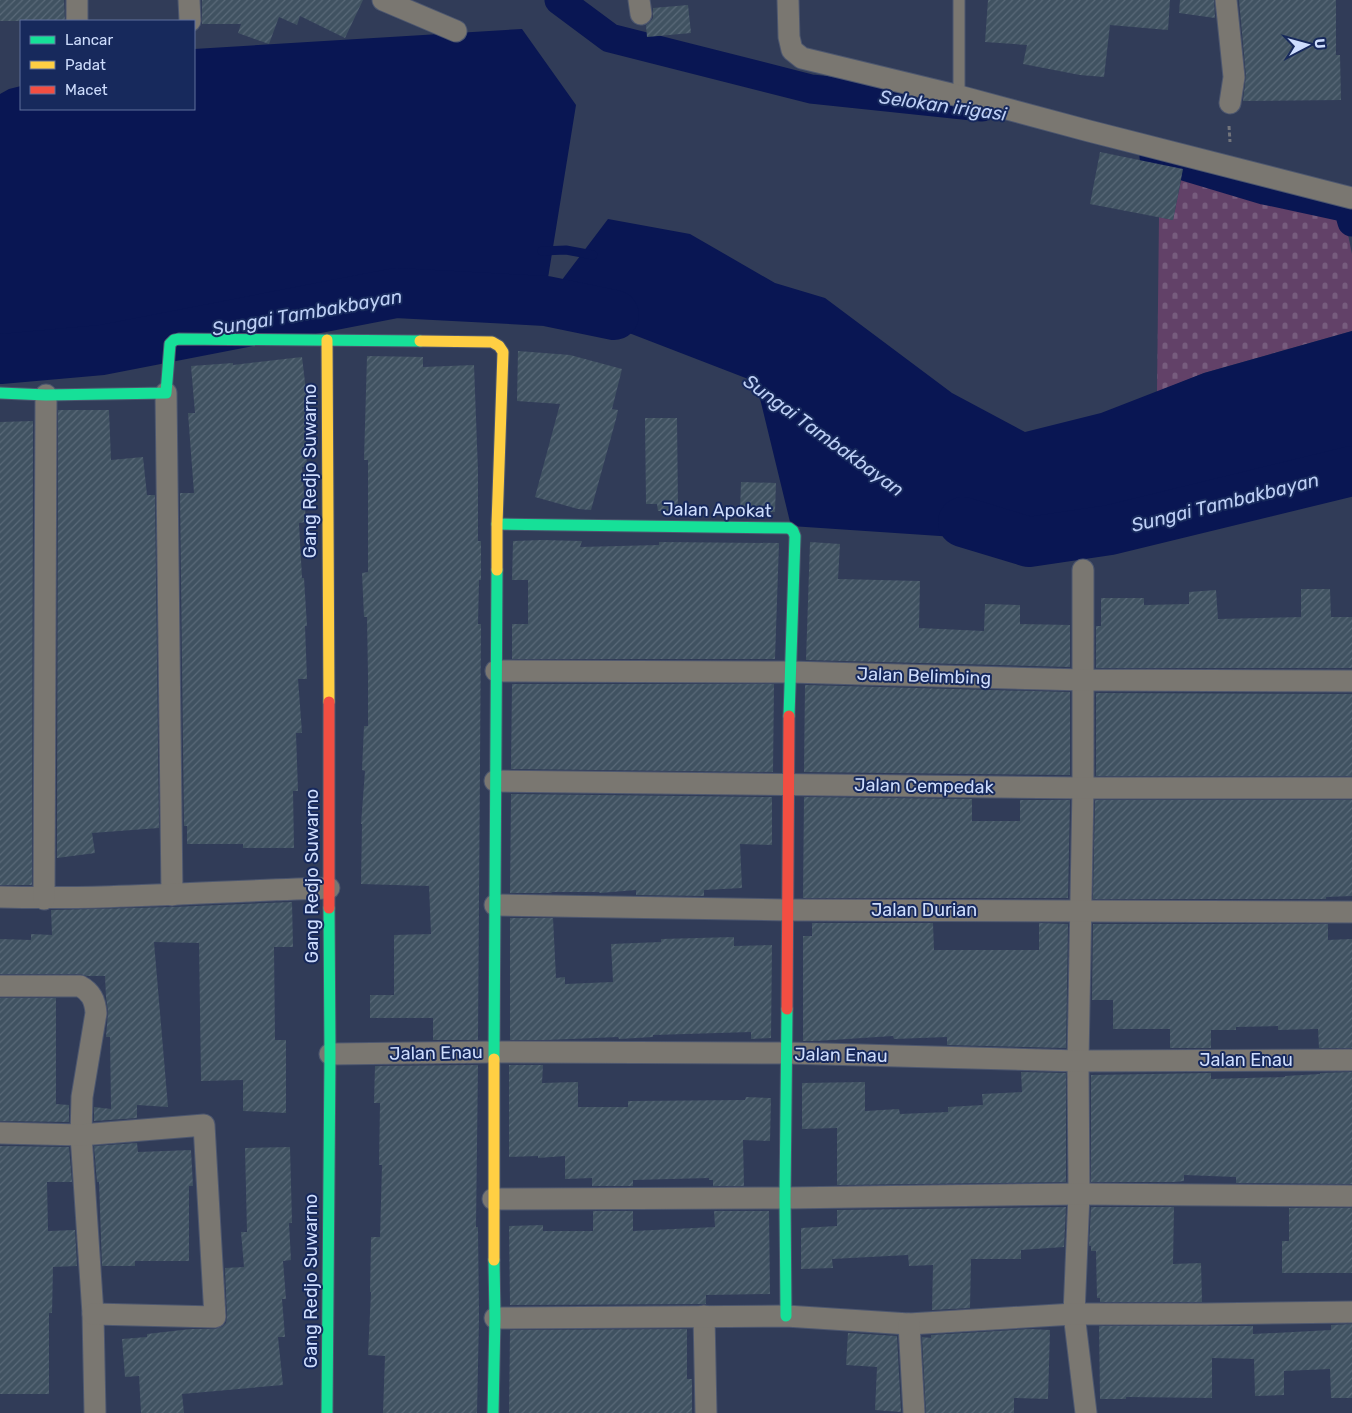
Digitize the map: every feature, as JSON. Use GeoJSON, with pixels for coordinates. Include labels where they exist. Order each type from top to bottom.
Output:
{"type":"FeatureCollection","features":[{"type":"Feature","properties":{"kind":"street"},"geometry":{"type":"LineString","coordinates":[[77,0],[77,20]]}},
{"type":"Feature","properties":{"kind":"street"},"geometry":{"type":"LineString","coordinates":[[189,0],[190,20]]}},
{"type":"Feature","properties":{"kind":"street"},"geometry":{"type":"LineString","coordinates":[[383,0],[456,31]]}},
{"type":"Feature","properties":{"kind":"street"},"geometry":{"type":"LineString","coordinates":[[788,0],[789,37],[792,50],[802,58],[959,96],[1352,198]]}},
{"type":"Feature","properties":{"kind":"street"},"geometry":{"type":"LineString","coordinates":[[1226,0],[1234,77],[1230,103]]}},
{"type":"Feature","properties":{"kind":"street"},"geometry":{"type":"LineString","coordinates":[[172,895],[166,393],[170,344],[174,340],[179,339],[497,343],[503,352],[497,524],[493,1199],[495,1318],[493,1413]]}},
{"type":"Feature","properties":{"kind":"street","name":"Gang Redjo Suwarno"},"geometry":{"type":"LineString","coordinates":[[327,340],[330,1054],[327,1413]]}},
{"type":"Feature","properties":{"kind":"street"},"geometry":{"type":"LineString","coordinates":[[0,393],[46,395],[166,393]]}},
{"type":"Feature","properties":{"kind":"street"},"geometry":{"type":"LineString","coordinates":[[44,899],[46,395]]}},
{"type":"Feature","properties":{"kind":"street","name":"Jalan Apokat"},"geometry":{"type":"LineString","coordinates":[[497,524],[789,528],[794,531],[795,536],[790,672]]}},
{"type":"Feature","properties":{"kind":"street"},"geometry":{"type":"LineString","coordinates":[[1083,570],[1078,1061],[1080,1194],[1074,1314],[1086,1413]]}},
{"type":"Feature","properties":{"kind":"street","name":"Jalan Belimbing"},"geometry":{"type":"LineString","coordinates":[[496,671],[790,672],[1083,680],[1352,681]]}},
{"type":"Feature","properties":{"kind":"street"},"geometry":{"type":"LineString","coordinates":[[786,1316],[785,1198],[790,672]]}},
{"type":"Feature","properties":{"kind":"street","name":"Jalan Cempedak"},"geometry":{"type":"LineString","coordinates":[[495,781],[1082,788],[1352,788]]}},
{"type":"Feature","properties":{"kind":"street"},"geometry":{"type":"LineString","coordinates":[[0,898],[44,899],[329,888]]}},
{"type":"Feature","properties":{"kind":"street","name":"Jalan Durian"},"geometry":{"type":"LineString","coordinates":[[495,906],[787,910],[1352,912]]}},
{"type":"Feature","properties":{"kind":"street"},"geometry":{"type":"LineString","coordinates":[[0,986],[80,986],[88,990],[96,1004],[82,1097],[81,1135],[93,1314],[95,1413]]}},
{"type":"Feature","properties":{"kind":"street","name":"Jalan Enau"},"geometry":{"type":"LineString","coordinates":[[330,1054],[494,1052],[787,1053],[1078,1061],[1352,1060]]}},
{"type":"Feature","properties":{"kind":"street"},"geometry":{"type":"LineString","coordinates":[[0,1133],[81,1135],[203,1124],[205,1127],[215,1317],[93,1314]]}},
{"type":"Feature","properties":{"kind":"street"},"geometry":{"type":"LineString","coordinates":[[493,1199],[1080,1194],[1352,1196]]}},
{"type":"Feature","properties":{"kind":"street"},"geometry":{"type":"LineString","coordinates":[[495,1318],[786,1316],[909,1324],[1074,1314],[1352,1312]]}},
{"type":"Feature","properties":{"kind":"street"},"geometry":{"type":"LineString","coordinates":[[704,1316],[706,1413]]}},
{"type":"Feature","properties":{"kind":"street"},"geometry":{"type":"LineString","coordinates":[[909,1324],[914,1413]]}},
{"type":"Feature","properties":{"kind":"lane"},"geometry":{"type":"LineString","coordinates":[[959,0],[959,96]]}},
{"type":"Feature","properties":{"kind":"path"},"geometry":{"type":"LineString","coordinates":[[1230,103],[1228,117],[1233,167]]}},
{"type":"Feature","properties":{"kind":"green space"},"geometry":{"type":"Polygon","coordinates":[[[1186,156],[1340,195],[1352,254],[1352,331],[1204,373],[1157,392],[1159,217],[1173,220],[1186,156]]]}},
{"type":"Feature","properties":{"kind":"water"},"geometry":{"type":"Polygon","coordinates":[[[522,29],[576,105],[548,278],[170,320],[0,359],[0,94],[20,86],[20,110],[195,110],[195,49],[522,29]]]}},
{"type":"Feature","properties":{"kind":"water"},"geometry":{"type":"Polygon","coordinates":[[[608,219],[690,234],[775,283],[825,298],[952,393],[1025,432],[1101,413],[1204,373],[1352,331],[1352,473],[1347,472],[1110,530],[1029,542],[791,526],[756,382],[546,301],[608,219]]]}},
{"type":"Feature","properties":{"kind":"building"},"geometry":{"type":"Polygon","coordinates":[[[0,0],[64,0],[65,20],[0,21],[0,0]]]}},
{"type":"Feature","properties":{"kind":"building"},"geometry":{"type":"Polygon","coordinates":[[[202,0],[363,0],[345,38],[300,16],[297,25],[279,17],[269,44],[238,33],[241,24],[202,24],[202,0]]]}},
{"type":"Feature","properties":{"kind":"building"},"geometry":{"type":"Polygon","coordinates":[[[988,0],[1170,0],[1168,30],[1110,25],[1104,77],[1080,75],[1023,64],[1027,45],[985,42],[988,0]]]}},
{"type":"Feature","properties":{"kind":"building"},"geometry":{"type":"Polygon","coordinates":[[[1180,0],[1214,0],[1215,18],[1179,13],[1180,0]]]}},
{"type":"Feature","properties":{"kind":"building"},"geometry":{"type":"Polygon","coordinates":[[[1239,0],[1336,0],[1336,55],[1340,55],[1341,100],[1243,101],[1246,76],[1239,0]]]}},
{"type":"Feature","properties":{"kind":"building"},"geometry":{"type":"Polygon","coordinates":[[[688,5],[691,33],[647,37],[646,25],[653,18],[653,8],[688,5]]]}},
{"type":"Feature","properties":{"kind":"building"},"geometry":{"type":"Polygon","coordinates":[[[1100,152],[1183,169],[1173,220],[1090,204],[1100,152]]]}},
{"type":"Feature","properties":{"kind":"building"},"geometry":{"type":"Polygon","coordinates":[[[518,351],[570,355],[622,369],[612,409],[618,410],[591,510],[578,509],[535,497],[560,404],[517,401],[518,351]]]}},
{"type":"Feature","properties":{"kind":"building"},"geometry":{"type":"Polygon","coordinates":[[[367,356],[423,357],[423,367],[474,365],[478,471],[478,541],[481,541],[478,624],[481,624],[478,1040],[433,1040],[433,1018],[370,1018],[370,995],[394,995],[394,935],[431,934],[429,886],[361,884],[361,824],[365,771],[362,770],[364,726],[368,726],[367,617],[364,617],[362,573],[368,572],[368,460],[364,460],[367,356]]]}},
{"type":"Feature","properties":{"kind":"building"},"geometry":{"type":"Polygon","coordinates":[[[302,357],[308,408],[305,409],[307,467],[302,467],[306,522],[299,523],[307,626],[305,626],[307,679],[298,679],[302,733],[296,733],[298,791],[293,791],[294,848],[243,848],[243,844],[187,844],[187,826],[184,826],[180,493],[194,493],[188,413],[195,413],[191,366],[233,363],[233,365],[302,357]]]}},
{"type":"Feature","properties":{"kind":"building"},"geometry":{"type":"Polygon","coordinates":[[[58,410],[109,410],[111,460],[143,457],[147,495],[155,495],[159,828],[92,833],[95,853],[57,858],[58,410]]]}},
{"type":"Feature","properties":{"kind":"building"},"geometry":{"type":"Polygon","coordinates":[[[645,418],[677,418],[678,511],[658,511],[657,504],[646,504],[645,418]]]}},
{"type":"Feature","properties":{"kind":"building"},"geometry":{"type":"Polygon","coordinates":[[[33,421],[32,885],[0,885],[0,422],[33,421]]]}},
{"type":"Feature","properties":{"kind":"building"},"geometry":{"type":"Polygon","coordinates":[[[741,482],[776,483],[775,512],[740,512],[741,482]]]}},
{"type":"Feature","properties":{"kind":"building"},"geometry":{"type":"Polygon","coordinates":[[[513,541],[582,541],[580,547],[659,545],[659,542],[779,543],[775,659],[512,659],[512,624],[528,624],[528,580],[512,580],[513,541]]]}},
{"type":"Feature","properties":{"kind":"building"},"geometry":{"type":"Polygon","coordinates":[[[810,542],[840,544],[838,579],[920,581],[919,628],[984,631],[985,604],[1020,605],[1020,624],[1070,625],[1070,667],[806,660],[810,542]]]}},
{"type":"Feature","properties":{"kind":"building"},"geometry":{"type":"Polygon","coordinates":[[[1301,589],[1330,589],[1331,617],[1352,617],[1352,668],[1096,668],[1096,626],[1101,626],[1101,598],[1144,598],[1144,605],[1189,604],[1189,592],[1216,590],[1218,619],[1301,617],[1301,589]]]}},
{"type":"Feature","properties":{"kind":"building"},"geometry":{"type":"Polygon","coordinates":[[[512,684],[774,684],[773,772],[511,769],[512,684]]]}},
{"type":"Feature","properties":{"kind":"building"},"geometry":{"type":"Polygon","coordinates":[[[805,685],[1070,692],[1070,775],[804,772],[805,685]]]}},
{"type":"Feature","properties":{"kind":"building"},"geometry":{"type":"Polygon","coordinates":[[[1096,693],[1352,694],[1352,776],[1096,776],[1096,693]]]}},
{"type":"Feature","properties":{"kind":"building"},"geometry":{"type":"Polygon","coordinates":[[[511,794],[772,797],[772,845],[740,844],[742,888],[704,890],[704,896],[636,895],[636,890],[600,893],[510,893],[511,794]]]}},
{"type":"Feature","properties":{"kind":"building"},"geometry":{"type":"Polygon","coordinates":[[[804,797],[972,799],[972,821],[1020,821],[1020,800],[1070,800],[1068,898],[803,898],[804,797]]]}},
{"type":"Feature","properties":{"kind":"building"},"geometry":{"type":"Polygon","coordinates":[[[1095,800],[1352,800],[1352,896],[1326,897],[1326,899],[1093,899],[1095,800]]]}},
{"type":"Feature","properties":{"kind":"building"},"geometry":{"type":"Polygon","coordinates":[[[292,902],[293,947],[274,947],[275,1040],[286,1040],[286,1113],[243,1111],[243,1080],[201,1081],[199,943],[154,942],[168,1107],[137,1105],[137,1118],[94,1121],[94,1107],[111,1109],[110,1037],[106,1037],[108,1012],[105,976],[80,974],[0,974],[0,939],[31,940],[31,934],[52,935],[51,910],[292,902]]]}},
{"type":"Feature","properties":{"kind":"building"},"geometry":{"type":"Polygon","coordinates":[[[510,918],[553,918],[556,978],[565,977],[565,984],[613,982],[611,944],[661,942],[661,939],[734,937],[734,946],[772,945],[771,1038],[751,1039],[751,1032],[653,1035],[653,1037],[619,1039],[618,1037],[510,1040],[510,918]]]}},
{"type":"Feature","properties":{"kind":"building"},"geometry":{"type":"Polygon","coordinates":[[[812,923],[933,923],[934,950],[1039,950],[1039,923],[1068,924],[1066,1048],[947,1045],[947,1037],[894,1039],[893,1036],[803,1041],[803,936],[812,936],[812,923]]]}},
{"type":"Feature","properties":{"kind":"building"},"geometry":{"type":"Polygon","coordinates":[[[1093,924],[1328,924],[1328,940],[1352,939],[1352,1048],[1319,1048],[1318,1029],[1278,1030],[1278,1026],[1236,1027],[1236,1030],[1211,1030],[1211,1048],[1170,1048],[1170,1029],[1113,1029],[1113,1000],[1092,1000],[1093,924]]]}},
{"type":"Feature","properties":{"kind":"building"},"geometry":{"type":"Polygon","coordinates":[[[0,998],[56,998],[56,1104],[69,1105],[69,1122],[0,1121],[0,998]]]}},
{"type":"Feature","properties":{"kind":"building"},"geometry":{"type":"Polygon","coordinates":[[[478,1065],[476,1227],[478,1227],[479,1318],[477,1413],[383,1413],[385,1356],[368,1355],[371,1237],[380,1237],[382,1165],[379,1165],[380,1103],[374,1103],[375,1066],[478,1065]]]}},
{"type":"Feature","properties":{"kind":"building"},"geometry":{"type":"Polygon","coordinates":[[[509,1065],[543,1065],[542,1083],[578,1082],[578,1107],[628,1107],[628,1101],[745,1100],[746,1097],[771,1098],[770,1141],[743,1140],[744,1186],[713,1186],[713,1180],[709,1180],[709,1178],[633,1180],[633,1186],[592,1186],[592,1178],[565,1179],[565,1156],[538,1158],[538,1156],[509,1157],[509,1065]]]}},
{"type":"Feature","properties":{"kind":"building"},"geometry":{"type":"Polygon","coordinates":[[[1021,1072],[1066,1073],[1066,1182],[837,1185],[837,1128],[802,1129],[802,1083],[865,1082],[865,1111],[899,1109],[900,1114],[948,1112],[948,1107],[983,1105],[982,1094],[1022,1092],[1021,1072]]]}},
{"type":"Feature","properties":{"kind":"building"},"geometry":{"type":"Polygon","coordinates":[[[1352,1072],[1352,1184],[1236,1183],[1236,1177],[1184,1175],[1184,1181],[1175,1182],[1091,1182],[1091,1075],[1211,1073],[1211,1079],[1285,1077],[1352,1072]]]}},
{"type":"Feature","properties":{"kind":"building"},"geometry":{"type":"Polygon","coordinates":[[[137,1143],[138,1152],[191,1150],[193,1186],[189,1186],[189,1261],[135,1261],[135,1266],[102,1266],[99,1182],[97,1182],[94,1146],[137,1143]]]}},
{"type":"Feature","properties":{"kind":"building"},"geometry":{"type":"Polygon","coordinates":[[[0,1146],[69,1147],[72,1182],[47,1182],[48,1231],[75,1230],[77,1266],[53,1267],[52,1313],[49,1313],[49,1394],[0,1394],[0,1146]]]}},
{"type":"Feature","properties":{"kind":"building"},"geometry":{"type":"Polygon","coordinates":[[[290,1147],[292,1223],[289,1223],[291,1260],[283,1261],[286,1299],[282,1299],[285,1337],[278,1337],[283,1385],[182,1394],[184,1413],[141,1413],[139,1376],[125,1377],[122,1339],[147,1337],[147,1334],[191,1329],[215,1329],[222,1327],[226,1323],[225,1268],[244,1267],[241,1232],[247,1232],[245,1148],[290,1147]]]}},
{"type":"Feature","properties":{"kind":"building"},"geometry":{"type":"Polygon","coordinates":[[[1066,1207],[1064,1247],[1021,1250],[1021,1259],[971,1259],[970,1308],[932,1310],[933,1265],[909,1266],[908,1255],[832,1259],[833,1268],[801,1269],[801,1228],[837,1226],[837,1210],[1066,1207]]]}},
{"type":"Feature","properties":{"kind":"building"},"geometry":{"type":"Polygon","coordinates":[[[1091,1207],[1174,1207],[1173,1264],[1201,1263],[1202,1302],[1100,1302],[1100,1298],[1097,1298],[1096,1251],[1091,1251],[1091,1246],[1089,1246],[1091,1207]]]}},
{"type":"Feature","properties":{"kind":"building"},"geometry":{"type":"Polygon","coordinates":[[[1289,1208],[1352,1208],[1352,1273],[1282,1273],[1282,1241],[1289,1241],[1289,1208]]]}},
{"type":"Feature","properties":{"kind":"building"},"geometry":{"type":"Polygon","coordinates":[[[593,1211],[633,1211],[633,1231],[715,1227],[714,1211],[769,1211],[770,1294],[706,1295],[706,1304],[510,1305],[509,1226],[543,1225],[543,1231],[593,1231],[593,1211]]]}},
{"type":"Feature","properties":{"kind":"building"},"geometry":{"type":"Polygon","coordinates":[[[1352,1324],[1352,1398],[1331,1398],[1330,1369],[1284,1371],[1284,1395],[1255,1396],[1254,1359],[1212,1358],[1212,1398],[1126,1397],[1126,1399],[1100,1399],[1099,1326],[1253,1326],[1253,1334],[1331,1330],[1331,1325],[1352,1324]]]}},
{"type":"Feature","properties":{"kind":"building"},"geometry":{"type":"Polygon","coordinates":[[[687,1329],[687,1379],[692,1379],[692,1413],[509,1413],[510,1330],[687,1329]]]}},
{"type":"Feature","properties":{"kind":"building"},"geometry":{"type":"Polygon","coordinates":[[[1030,1329],[1050,1330],[1048,1399],[1014,1398],[1014,1413],[926,1413],[922,1337],[931,1338],[931,1335],[1030,1329]]]}},
{"type":"Feature","properties":{"kind":"building"},"geometry":{"type":"Polygon","coordinates":[[[848,1333],[897,1336],[901,1412],[875,1410],[877,1367],[846,1365],[848,1333]]]}},
{"type":"Feature","properties":{"kind":"waterway","name":"Selokan irigasi"},"geometry":{"type":"LineString","coordinates":[[559,0],[610,38],[811,89],[982,107]]}},
{"type":"Feature","properties":{"kind":"waterway","name":"Selokan irigasi"},"geometry":{"type":"LineString","coordinates":[[1154,157],[1264,190],[1348,208],[1352,222]]}},
{"type":"Feature","properties":{"kind":"waterway"},"geometry":{"type":"LineString","coordinates":[[542,251],[566,250],[593,255]]}},
{"type":"Feature","properties":{"kind":"waterway","name":"Sungai Tambakbayan"},"geometry":{"type":"LineString","coordinates":[[0,359],[102,350],[396,293],[546,301],[614,315]]}},
{"type":"Feature","properties":{"kind":"waterway","name":"Sungai Tambakbayan"},"geometry":{"type":"LineString","coordinates":[[963,522],[1029,542],[1110,530],[1352,471]]}},
{"type":"Feature","properties":{"kind":"traffic: fast"},"geometry":{"type":"LineString","coordinates":[[0,393],[46,395],[166,393],[170,344],[174,340],[179,339],[420,341]]}},
{"type":"Feature","properties":{"kind":"traffic: fast"},"geometry":{"type":"LineString","coordinates":[[497,524],[789,528],[795,536],[789,716]]}},
{"type":"Feature","properties":{"kind":"traffic: fast"},"geometry":{"type":"LineString","coordinates":[[494,1059],[497,570]]}},
{"type":"Feature","properties":{"kind":"traffic: fast"},"geometry":{"type":"LineString","coordinates":[[327,1413],[330,1054],[329,908]]}},
{"type":"Feature","properties":{"kind":"traffic: fast"},"geometry":{"type":"LineString","coordinates":[[786,1316],[787,1009]]}},
{"type":"Feature","properties":{"kind":"traffic: fast"},"geometry":{"type":"LineString","coordinates":[[493,1413],[494,1260]]}},
{"type":"Feature","properties":{"kind":"traffic: slow"},"geometry":{"type":"LineString","coordinates":[[327,340],[329,702]]}},
{"type":"Feature","properties":{"kind":"traffic: slow"},"geometry":{"type":"LineString","coordinates":[[420,341],[492,342],[499,346],[503,352],[497,570]]}},
{"type":"Feature","properties":{"kind":"traffic: slow"},"geometry":{"type":"LineString","coordinates":[[494,1059],[494,1260]]}},
{"type":"Feature","properties":{"kind":"traffic: jam"},"geometry":{"type":"LineString","coordinates":[[329,702],[329,908]]}},
{"type":"Feature","properties":{"kind":"traffic: jam"},"geometry":{"type":"LineString","coordinates":[[787,1009],[789,716]]}}]}
